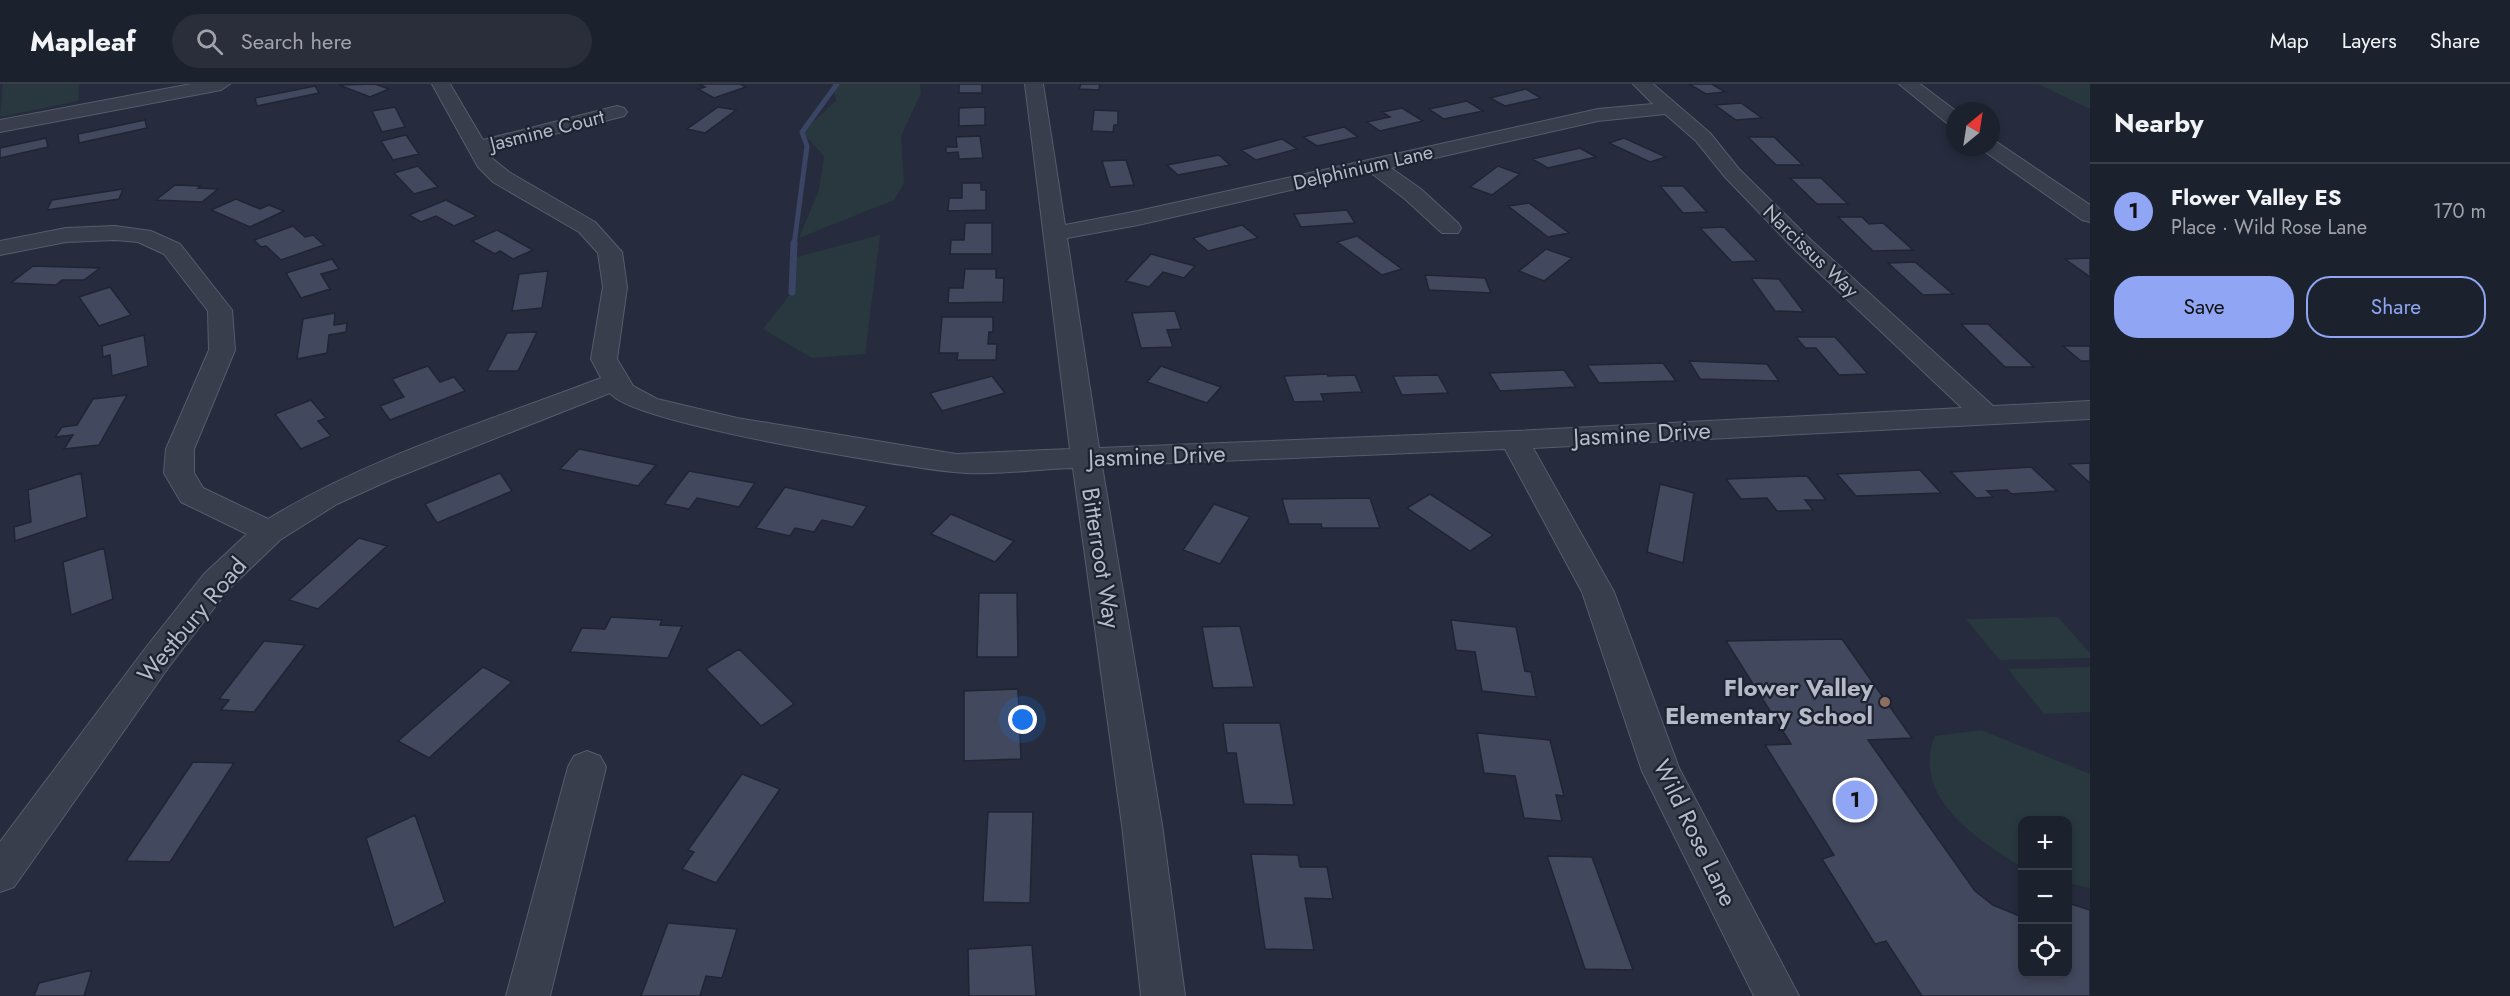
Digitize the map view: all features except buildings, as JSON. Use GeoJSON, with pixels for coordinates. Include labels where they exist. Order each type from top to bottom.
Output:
{"type":"FeatureCollection","features":[{"type":"Feature","properties":{"kind":"street"},"geometry":{"type":"LineString","coordinates":[[0,126],[221,84]]}},
{"type":"Feature","properties":{"kind":"street","name":"Jasmine Drive"},"geometry":{"type":"LineString","coordinates":[[441,84],[485,164],[501,177],[587,227],[610,252],[615,287],[604,359],[622,391],[648,405],[737,428],[956,463],[1514,440],[1907,421],[1985,414],[2090,411]]}},
{"type":"Feature","properties":{"kind":"street","name":"Bitterroot Way"},"geometry":{"type":"LineString","coordinates":[[1034,84],[1086,459],[1142,825],[1163,996]]}},
{"type":"Feature","properties":{"kind":"street","name":"Narcissus Way"},"geometry":{"type":"LineString","coordinates":[[1642,84],[1703,137],[1732,173],[1804,246],[1985,414]]}},
{"type":"Feature","properties":{"kind":"street"},"geometry":{"type":"LineString","coordinates":[[1908,84],[1946,113]]}},
{"type":"Feature","properties":{"kind":"street","name":"Delphinium Lane"},"geometry":{"type":"LineString","coordinates":[[1056,233],[1598,115],[1671,108]]}},
{"type":"Feature","properties":{"kind":"street","name":"Jasmine Court"},"geometry":{"type":"LineString","coordinates":[[477,148],[617,112]]}},
{"type":"Feature","properties":{"kind":"street"},"geometry":{"type":"LineString","coordinates":[[2000,153],[2090,215]]}},
{"type":"Feature","properties":{"kind":"street"},"geometry":{"type":"LineString","coordinates":[[1374,165],[1413,194],[1450,228]]}},
{"type":"Feature","properties":{"kind":"street"},"geometry":{"type":"LineString","coordinates":[[0,248],[66,235],[115,233],[142,236],[172,249],[220,310],[222,340],[222,350],[180,449],[179,473],[192,495],[269,532]]}},
{"type":"Feature","properties":{"kind":"street","name":"Westbury Road"},"geometry":{"type":"LineString","coordinates":[[0,874],[156,659],[216,582],[269,532],[326,497],[380,472],[617,381]]}},
{"type":"Feature","properties":{"kind":"street","name":"Wild Rose Lane"},"geometry":{"type":"LineString","coordinates":[[1514,440],[1598,592],[1661,771],[1777,996]]}},
{"type":"Feature","properties":{"kind":"street"},"geometry":{"type":"LineString","coordinates":[[528,996],[587,767]]}},
{"type":"Feature","properties":{"kind":"shaded area"},"geometry":{"type":"Polygon","coordinates":[[[3,84],[79,84],[78,101],[0,117],[3,84]]]}},
{"type":"Feature","properties":{"kind":"shaded area"},"geometry":{"type":"Polygon","coordinates":[[[832,84],[920,84],[921,93],[901,136],[904,183],[894,200],[799,238],[819,190],[824,156],[802,132],[836,101],[832,84]]]}},
{"type":"Feature","properties":{"kind":"shaded area"},"geometry":{"type":"Polygon","coordinates":[[[2038,84],[2090,84],[2090,109],[2038,84]]]}},
{"type":"Feature","properties":{"kind":"shaded area"},"geometry":{"type":"Polygon","coordinates":[[[880,235],[865,354],[812,358],[763,329],[792,292],[793,258],[880,235]]]}},
{"type":"Feature","properties":{"kind":"shaded area"},"geometry":{"type":"Polygon","coordinates":[[[2058,617],[2090,653],[2090,658],[2000,660],[1966,619],[2058,617]]]}},
{"type":"Feature","properties":{"kind":"shaded area"},"geometry":{"type":"Polygon","coordinates":[[[2090,667],[2090,712],[2044,714],[2008,669],[2090,667]]]}},
{"type":"Feature","properties":{"kind":"shaded area"},"geometry":{"type":"Polygon","coordinates":[[[1981,730],[2090,774],[2090,888],[2072,884],[2072,816],[2018,816],[2018,864],[1969,830],[1940,797],[1932,778],[1930,758],[1935,736],[1981,730]]]}},
{"type":"Feature","properties":{"kind":"waterway"},"geometry":{"type":"LineString","coordinates":[[794,245],[807,146],[802,132],[837,84]]}},
{"type":"Feature","properties":{"kind":"waterway"},"geometry":{"type":"LineString","coordinates":[[792,292],[794,243]]}},
{"type":"Feature","properties":{"kind":"place","name":"Flower Valley Elementary School"},"geometry":{"type":"Point","coordinates":[1885,702]}},
{"type":"Feature","properties":{"kind":"place","name":"Flower Valley ES"},"geometry":{"type":"Point","coordinates":[1855,800]}}]}
